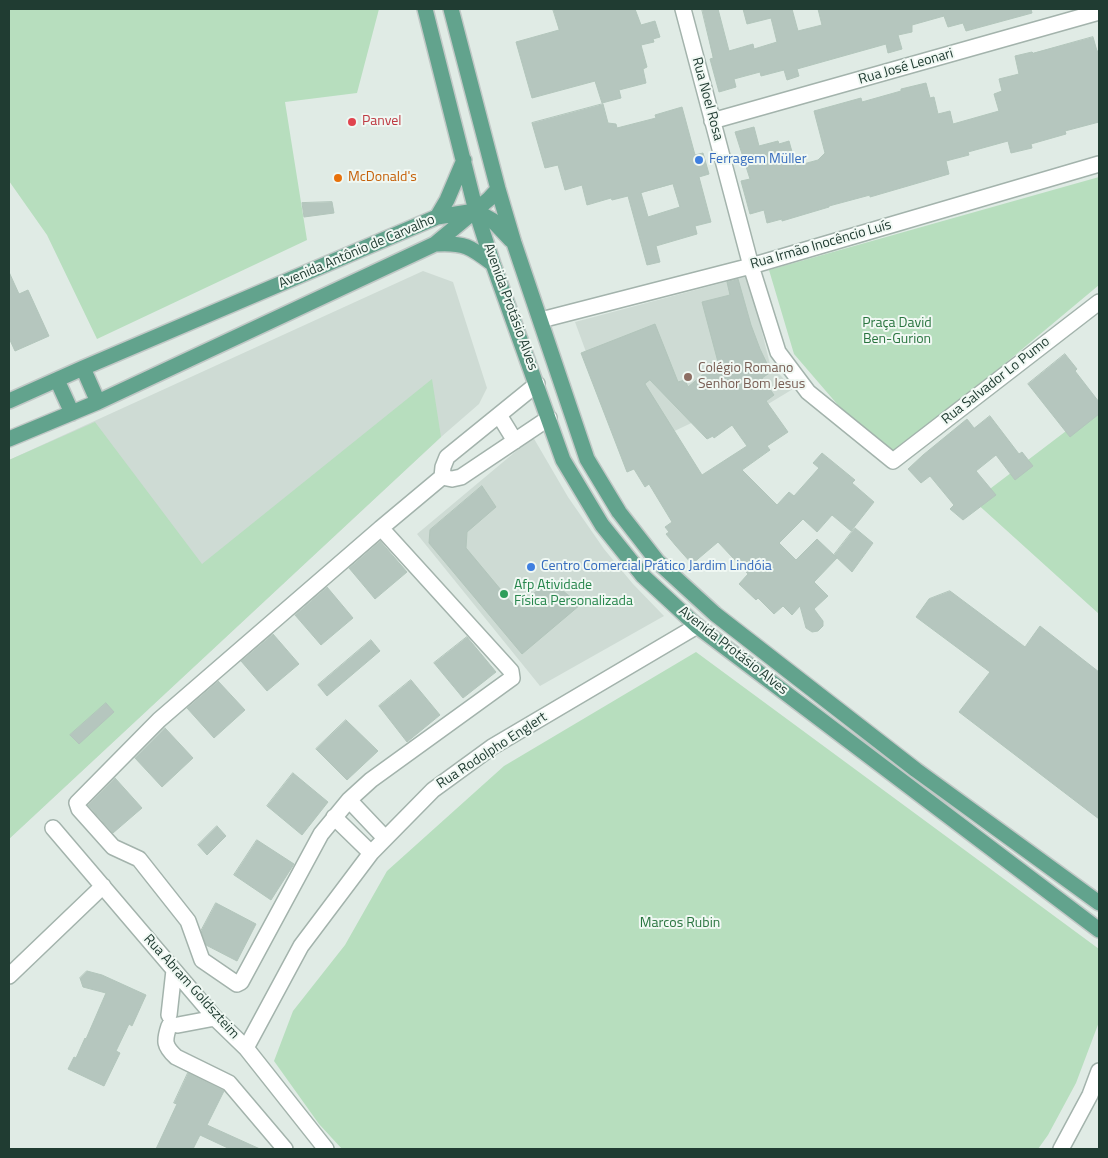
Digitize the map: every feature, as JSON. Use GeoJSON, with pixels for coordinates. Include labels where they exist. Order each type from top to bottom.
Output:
{"type":"FeatureCollection","features":[{"type":"Feature","properties":{"kind":"main road","name":"Avenida Protásio Alves"},"geometry":{"type":"LineString","coordinates":[[425,9],[476,210],[493,264],[563,460],[602,524],[643,576],[697,626],[1099,930]]}},
{"type":"Feature","properties":{"kind":"main road","name":"Avenida Protásio Alves"},"geometry":{"type":"LineString","coordinates":[[451,9],[514,243],[587,460],[619,512],[658,562],[715,614],[908,764],[1099,903]]}},
{"type":"Feature","properties":{"kind":"main road"},"geometry":{"type":"LineString","coordinates":[[437,217],[447,200],[464,160]]}},
{"type":"Feature","properties":{"kind":"main road"},"geometry":{"type":"LineString","coordinates":[[498,189],[476,210],[492,220],[514,243]]}},
{"type":"Feature","properties":{"kind":"main road","name":"Avenida Antônio de Carvalho"},"geometry":{"type":"LineString","coordinates":[[9,401],[437,217],[476,210]]}},
{"type":"Feature","properties":{"kind":"main road","name":"Avenida Antônio de Carvalho"},"geometry":{"type":"LineString","coordinates":[[9,439],[98,402],[435,244],[476,210]]}},
{"type":"Feature","properties":{"kind":"main road"},"geometry":{"type":"LineString","coordinates":[[435,244],[465,245],[493,264]]}},
{"type":"Feature","properties":{"kind":"main road"},"geometry":{"type":"LineString","coordinates":[[83,368],[98,402]]}},
{"type":"Feature","properties":{"kind":"main road"},"geometry":{"type":"LineString","coordinates":[[57,380],[72,413]]}},
{"type":"Feature","properties":{"kind":"street","name":"Rua Noel Rosa"},"geometry":{"type":"LineString","coordinates":[[683,9],[752,266],[778,352],[808,392],[893,461]]}},
{"type":"Feature","properties":{"kind":"street","name":"Rua José Leonari"},"geometry":{"type":"LineString","coordinates":[[712,121],[1099,12]]}},
{"type":"Feature","properties":{"kind":"street","name":"Rua Irmão Inocêncio Luís"},"geometry":{"type":"LineString","coordinates":[[541,320],[752,266],[1099,164]]}},
{"type":"Feature","properties":{"kind":"street","name":"Rua Salvador Lo Pumo"},"geometry":{"type":"LineString","coordinates":[[893,461],[1099,302]]}},
{"type":"Feature","properties":{"kind":"street"},"geometry":{"type":"LineString","coordinates":[[380,528],[511,671],[512,678],[371,780],[349,800],[321,834],[270,931],[238,984],[202,960],[188,921],[139,859],[111,845],[78,809],[77,803],[160,720],[380,528],[442,477],[447,457],[537,384]]}},
{"type":"Feature","properties":{"kind":"street"},"geometry":{"type":"LineString","coordinates":[[499,415],[515,440]]}},
{"type":"Feature","properties":{"kind":"street"},"geometry":{"type":"LineString","coordinates":[[442,477],[452,479],[462,477],[549,418]]}},
{"type":"Feature","properties":{"kind":"street","name":"Rua Rodolpho Englert"},"geometry":{"type":"LineString","coordinates":[[246,1048],[301,946],[371,853],[433,790],[492,747],[697,626]]}},
{"type":"Feature","properties":{"kind":"street"},"geometry":{"type":"LineString","coordinates":[[349,800],[385,838]]}},
{"type":"Feature","properties":{"kind":"street"},"geometry":{"type":"LineString","coordinates":[[334,817],[371,853]]}},
{"type":"Feature","properties":{"kind":"street","name":"Rua Abram Goldszteim"},"geometry":{"type":"LineString","coordinates":[[53,828],[215,1018],[246,1048],[326,1149]]}},
{"type":"Feature","properties":{"kind":"street"},"geometry":{"type":"LineString","coordinates":[[9,976],[103,886]]}},
{"type":"Feature","properties":{"kind":"street"},"geometry":{"type":"LineString","coordinates":[[174,970],[172,1022],[165,1038],[169,1050],[181,1059],[230,1083],[285,1149]]}},
{"type":"Feature","properties":{"kind":"street"},"geometry":{"type":"LineString","coordinates":[[172,1022],[215,1018]]}},
{"type":"Feature","properties":{"kind":"street"},"geometry":{"type":"LineString","coordinates":[[1061,1149],[1090,1094],[1099,1071]]}},
{"type":"Feature","properties":{"kind":"shaded area"},"geometry":{"type":"Polygon","coordinates":[[[423,271],[453,282],[487,388],[479,404],[441,437],[9,839],[9,460],[423,271]]]}},
{"type":"Feature","properties":{"kind":"shaded area","name":"Colégio Romano Senhor Bom Jesus"},"geometry":{"type":"Polygon","coordinates":[[[748,276],[770,364],[793,389],[720,433],[704,417],[624,455],[575,322],[748,276]]]}},
{"type":"Feature","properties":{"kind":"shaded area","name":"Centro Comercial Prático Jardim Lindóia"},"geometry":{"type":"Polygon","coordinates":[[[533,437],[568,497],[604,549],[633,584],[664,616],[540,686],[417,534],[533,437]]]}},
{"type":"Feature","properties":{"kind":"green space"},"geometry":{"type":"Polygon","coordinates":[[[9,9],[379,9],[357,93],[285,102],[307,240],[97,339],[47,235],[9,181],[9,9]]]}},
{"type":"Feature","properties":{"kind":"green space","name":"Praça David Ben-Gurion"},"geometry":{"type":"Polygon","coordinates":[[[1099,177],[1099,285],[887,462],[794,354],[769,270],[1099,177]]]}},
{"type":"Feature","properties":{"kind":"green space"},"geometry":{"type":"Polygon","coordinates":[[[432,379],[441,437],[9,839],[9,460],[95,422],[202,564],[432,379]]]}},
{"type":"Feature","properties":{"kind":"green space"},"geometry":{"type":"Polygon","coordinates":[[[1099,406],[1099,614],[974,501],[1099,406]]]}},
{"type":"Feature","properties":{"kind":"green space","name":"Marcos Rubin"},"geometry":{"type":"Polygon","coordinates":[[[696,652],[1099,949],[1099,1022],[1076,1083],[1048,1135],[1038,1149],[342,1149],[319,1124],[274,1061],[293,1011],[345,945],[387,871],[504,766],[696,652]]]}},
{"type":"Feature","properties":{"kind":"building"},"geometry":{"type":"Polygon","coordinates":[[[553,9],[635,9],[641,25],[655,21],[660,37],[653,39],[654,42],[641,45],[647,67],[643,69],[646,83],[619,90],[621,98],[602,103],[595,81],[532,98],[516,42],[559,30],[553,9]]]}},
{"type":"Feature","properties":{"kind":"building"},"geometry":{"type":"Polygon","coordinates":[[[702,9],[718,9],[729,51],[753,44],[754,49],[777,42],[771,18],[747,24],[743,9],[792,9],[798,31],[822,25],[818,9],[1031,9],[1032,13],[966,31],[963,23],[948,27],[944,16],[912,25],[912,32],[898,35],[902,49],[888,53],[886,44],[797,69],[799,76],[787,80],[784,70],[761,76],[760,72],[734,79],[736,87],[719,92],[710,59],[713,58],[702,9]]]}},
{"type":"Feature","properties":{"kind":"building"},"geometry":{"type":"Polygon","coordinates":[[[1093,37],[1097,51],[1099,51],[1099,122],[1065,131],[1066,134],[1031,144],[1032,148],[1011,153],[1008,141],[968,152],[969,155],[946,161],[949,174],[870,197],[870,195],[829,206],[782,221],[782,219],[767,223],[764,210],[750,214],[741,181],[750,179],[735,132],[754,127],[759,146],[778,141],[779,144],[789,141],[796,166],[818,160],[825,153],[814,111],[861,98],[862,102],[926,83],[930,98],[934,97],[938,114],[950,111],[953,124],[999,111],[994,94],[1002,91],[999,79],[1019,74],[1015,56],[1093,37]]]}},
{"type":"Feature","properties":{"kind":"building"},"geometry":{"type":"Polygon","coordinates":[[[603,104],[608,123],[616,124],[617,128],[656,118],[655,115],[682,107],[695,155],[703,153],[709,174],[699,177],[711,222],[695,226],[697,234],[656,246],[660,262],[647,265],[628,196],[612,200],[611,198],[587,205],[582,185],[565,190],[558,165],[545,168],[532,123],[603,104]],[[673,184],[641,193],[648,217],[680,207],[673,184]]]}},
{"type":"Feature","properties":{"kind":"building"},"geometry":{"type":"Polygon","coordinates":[[[332,202],[334,213],[304,217],[302,203],[332,202]]]}},
{"type":"Feature","properties":{"kind":"building"},"geometry":{"type":"Polygon","coordinates":[[[9,272],[19,294],[28,290],[49,336],[15,351],[9,338],[9,272]]]}},
{"type":"Feature","properties":{"kind":"building"},"geometry":{"type":"Polygon","coordinates":[[[738,279],[751,325],[771,372],[762,378],[774,395],[766,401],[788,432],[767,446],[770,450],[742,470],[777,505],[789,492],[794,496],[819,468],[813,463],[822,453],[855,480],[852,483],[874,502],[851,531],[832,515],[817,532],[803,519],[779,543],[796,560],[817,539],[837,558],[814,582],[828,596],[814,609],[823,621],[823,626],[818,631],[812,632],[806,628],[800,606],[792,615],[783,606],[774,614],[758,598],[756,600],[739,584],[748,574],[718,542],[692,564],[676,546],[666,534],[669,532],[665,527],[672,522],[649,484],[645,487],[634,469],[627,472],[581,353],[655,324],[678,382],[685,380],[688,387],[712,367],[710,363],[718,362],[702,302],[730,295],[727,282],[738,279]],[[650,380],[645,384],[702,475],[747,446],[732,425],[714,438],[713,436],[707,439],[650,380]]]}},
{"type":"Feature","properties":{"kind":"building"},"geometry":{"type":"Polygon","coordinates":[[[1065,354],[1077,369],[1075,371],[1099,402],[1099,414],[1070,437],[1028,384],[1065,354]]]}},
{"type":"Feature","properties":{"kind":"building"},"geometry":{"type":"Polygon","coordinates":[[[990,416],[1019,454],[1022,452],[1033,466],[1015,480],[996,455],[976,471],[996,495],[963,520],[950,509],[954,505],[930,476],[921,483],[908,469],[967,419],[974,428],[990,416]]]}},
{"type":"Feature","properties":{"kind":"building"},"geometry":{"type":"Polygon","coordinates":[[[482,486],[496,507],[467,532],[466,548],[516,608],[550,580],[580,605],[522,654],[429,543],[430,530],[482,486]]]}},
{"type":"Feature","properties":{"kind":"building"},"geometry":{"type":"Polygon","coordinates":[[[855,528],[873,543],[852,572],[834,555],[855,528]]]}},
{"type":"Feature","properties":{"kind":"building"},"geometry":{"type":"Polygon","coordinates":[[[380,541],[407,572],[375,599],[349,568],[380,541]]]}},
{"type":"Feature","properties":{"kind":"building"},"geometry":{"type":"Polygon","coordinates":[[[327,587],[353,618],[321,645],[295,615],[327,587]]]}},
{"type":"Feature","properties":{"kind":"building"},"geometry":{"type":"Polygon","coordinates":[[[950,591],[1025,647],[1040,626],[1099,672],[1099,819],[959,712],[990,672],[916,617],[929,599],[950,591]]]}},
{"type":"Feature","properties":{"kind":"building"},"geometry":{"type":"Polygon","coordinates":[[[273,634],[299,664],[267,691],[241,661],[273,634]]]}},
{"type":"Feature","properties":{"kind":"building"},"geometry":{"type":"Polygon","coordinates":[[[467,637],[496,672],[463,698],[434,663],[467,637]]]}},
{"type":"Feature","properties":{"kind":"building"},"geometry":{"type":"Polygon","coordinates":[[[371,640],[380,651],[327,696],[318,685],[371,640]]]}},
{"type":"Feature","properties":{"kind":"building"},"geometry":{"type":"Polygon","coordinates":[[[411,680],[440,715],[407,742],[379,706],[411,680]]]}},
{"type":"Feature","properties":{"kind":"building"},"geometry":{"type":"Polygon","coordinates":[[[218,681],[245,710],[214,738],[187,708],[218,681]]]}},
{"type":"Feature","properties":{"kind":"building"},"geometry":{"type":"Polygon","coordinates":[[[106,703],[114,712],[79,744],[70,735],[106,703]]]}},
{"type":"Feature","properties":{"kind":"building"},"geometry":{"type":"Polygon","coordinates":[[[346,720],[378,751],[347,780],[316,749],[346,720]]]}},
{"type":"Feature","properties":{"kind":"building"},"geometry":{"type":"Polygon","coordinates":[[[165,728],[193,758],[162,787],[135,758],[165,728]]]}},
{"type":"Feature","properties":{"kind":"building"},"geometry":{"type":"Polygon","coordinates":[[[293,773],[328,802],[302,835],[267,806],[293,773]]]}},
{"type":"Feature","properties":{"kind":"building"},"geometry":{"type":"Polygon","coordinates":[[[115,778],[142,808],[113,833],[88,805],[115,778]]]}},
{"type":"Feature","properties":{"kind":"building"},"geometry":{"type":"Polygon","coordinates":[[[217,826],[226,836],[207,855],[198,845],[217,826]]]}},
{"type":"Feature","properties":{"kind":"building"},"geometry":{"type":"Polygon","coordinates":[[[257,840],[294,864],[271,900],[234,875],[257,840]]]}},
{"type":"Feature","properties":{"kind":"building"},"geometry":{"type":"Polygon","coordinates":[[[216,903],[256,924],[237,961],[206,945],[201,931],[216,903]]]}},
{"type":"Feature","properties":{"kind":"building"},"geometry":{"type":"Polygon","coordinates":[[[87,971],[102,975],[146,995],[132,1026],[129,1024],[116,1051],[120,1053],[104,1086],[68,1069],[86,1039],[106,993],[83,987],[80,978],[87,971]]]}},
{"type":"Feature","properties":{"kind":"building"},"geometry":{"type":"Polygon","coordinates":[[[188,1073],[224,1091],[207,1125],[260,1149],[230,1149],[200,1135],[193,1149],[156,1149],[177,1104],[174,1103],[188,1073]]]}},
{"type":"Feature","properties":{"kind":"place","name":"Panvel"},"geometry":{"type":"Point","coordinates":[352,122]}},
{"type":"Feature","properties":{"kind":"place","name":"Ferragem Müller"},"geometry":{"type":"Point","coordinates":[699,160]}},
{"type":"Feature","properties":{"kind":"place","name":"McDonald's"},"geometry":{"type":"Point","coordinates":[338,178]}},
{"type":"Feature","properties":{"kind":"place","name":"Colégio Romano Senhor Bom Jesus"},"geometry":{"type":"Point","coordinates":[688,377]}},
{"type":"Feature","properties":{"kind":"place","name":"Centro Comercial Prático Jardim Lindóia"},"geometry":{"type":"Point","coordinates":[531,567]}},
{"type":"Feature","properties":{"kind":"place","name":"Afp Atividade Física Personalizada"},"geometry":{"type":"Point","coordinates":[504,594]}}]}
